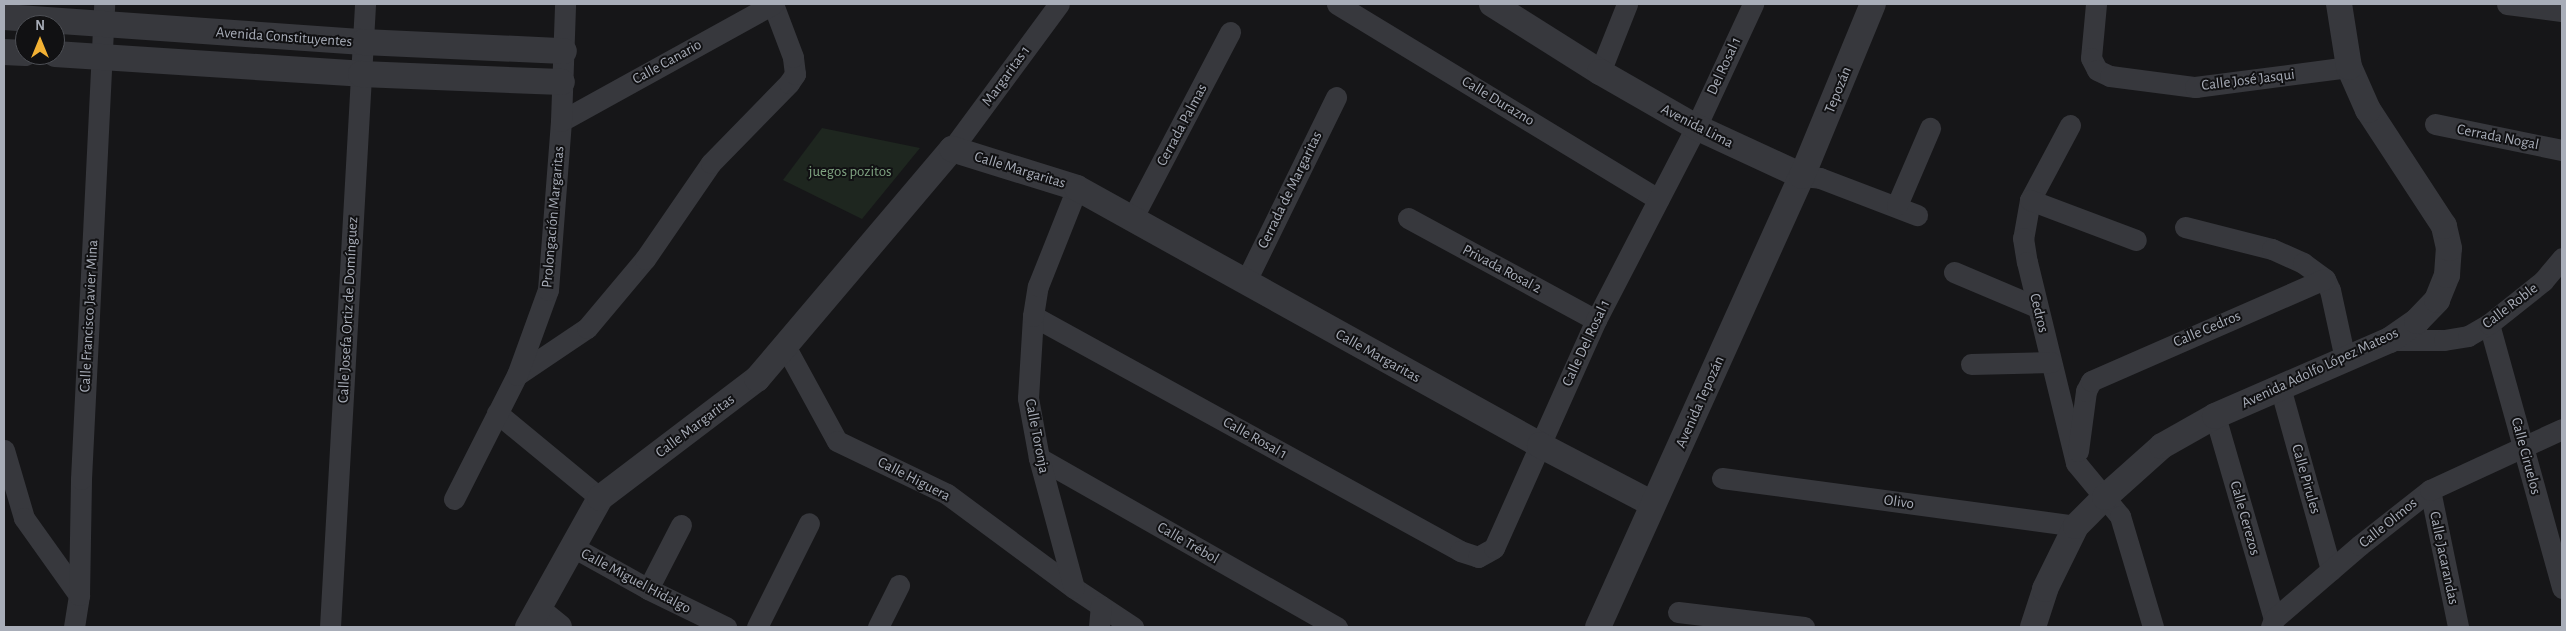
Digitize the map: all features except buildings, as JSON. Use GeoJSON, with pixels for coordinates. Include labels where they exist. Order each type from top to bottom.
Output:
{"type":"FeatureCollection","features":[{"type":"Feature","properties":{"kind":"street","name":"Calle Josefa Ortiz de Domínguez"},"geometry":{"type":"LineString","coordinates":[[326,624],[365,4]]}},
{"type":"Feature","properties":{"kind":"street","name":"Prolongación Margaritas"},"geometry":{"type":"LineString","coordinates":[[454,499],[517,375],[548,290],[561,121],[565,4]]}},
{"type":"Feature","properties":{"kind":"street"},"geometry":{"type":"LineString","coordinates":[[517,375],[587,328],[645,259],[711,163],[789,84],[795,74],[793,57],[773,4]]}},
{"type":"Feature","properties":{"kind":"street","name":"Calle Canario"},"geometry":{"type":"LineString","coordinates":[[561,121],[773,4]]}},
{"type":"Feature","properties":{"kind":"street","name":"Margaritas 1"},"geometry":{"type":"LineString","coordinates":[[952,149],[1059,4]]}},
{"type":"Feature","properties":{"kind":"street","name":"Calle Durazno"},"geometry":{"type":"LineString","coordinates":[[1337,4],[1658,199]]}},
{"type":"Feature","properties":{"kind":"street"},"geometry":{"type":"LineString","coordinates":[[1600,72],[1627,4]]}},
{"type":"Feature","properties":{"kind":"street","name":"Del Rosal 1"},"geometry":{"type":"LineString","coordinates":[[1696,127],[1753,4]]}},
{"type":"Feature","properties":{"kind":"street","name":"Tepozán"},"geometry":{"type":"LineString","coordinates":[[1802,176],[1873,4]]}},
{"type":"Feature","properties":{"kind":"street","name":"Calle José Jasqui"},"geometry":{"type":"LineString","coordinates":[[2096,4],[2090,58],[2097,70],[2110,76],[2195,87],[2349,67]]}},
{"type":"Feature","properties":{"kind":"street","name":"Avenida Adolfo López Mateos"},"geometry":{"type":"LineString","coordinates":[[2033,627],[2045,589],[2076,526],[2162,446],[2216,416],[2390,340],[2417,321],[2437,300],[2447,275],[2449,248],[2444,226],[2368,110],[2349,67],[2339,4]]}},
{"type":"Feature","properties":{"kind":"street"},"geometry":{"type":"LineString","coordinates":[[2507,4],[2562,11]]}},
{"type":"Feature","properties":{"kind":"street","name":"Avenida Lima"},"geometry":{"type":"LineString","coordinates":[[1502,6],[1600,72],[1696,127],[1802,176],[1820,178],[1897,205],[1917,215]]}},
{"type":"Feature","properties":{"kind":"street","name":"Avenida Constituyentes"},"geometry":{"type":"LineString","coordinates":[[4,17],[103,14],[363,42],[564,51]]}},
{"type":"Feature","properties":{"kind":"street","name":"Calle Francisco Javier Mina"},"geometry":{"type":"LineString","coordinates":[[74,627],[79,595],[82,469],[103,14]]}},
{"type":"Feature","properties":{"kind":"street","name":"Cerrada Palmas"},"geometry":{"type":"LineString","coordinates":[[1133,218],[1230,32]]}},
{"type":"Feature","properties":{"kind":"street","name":"Avenida Constituyentes"},"geometry":{"type":"LineString","coordinates":[[65,54],[361,74],[562,82]]}},
{"type":"Feature","properties":{"kind":"street","name":"Cerrada de Margaritas"},"geometry":{"type":"LineString","coordinates":[[1245,283],[1336,97]]}},
{"type":"Feature","properties":{"kind":"street","name":"Cerrada Nogal"},"geometry":{"type":"LineString","coordinates":[[2434,124],[2562,150]]}},
{"type":"Feature","properties":{"kind":"street","name":"Cedros"},"geometry":{"type":"LineString","coordinates":[[2070,125],[2030,200],[2023,238],[2037,308],[2076,463],[2120,516],[2153,627]]}},
{"type":"Feature","properties":{"kind":"street","name":"Calle Del Rosal 1"},"geometry":{"type":"LineString","coordinates":[[1478,557],[1494,548],[1596,320],[1696,127]]}},
{"type":"Feature","properties":{"kind":"street"},"geometry":{"type":"LineString","coordinates":[[1897,205],[1930,128]]}},
{"type":"Feature","properties":{"kind":"street","name":"Calle Margaritas"},"geometry":{"type":"LineString","coordinates":[[533,619],[600,498],[757,379],[952,149],[1077,188],[1540,446],[1653,504]]}},
{"type":"Feature","properties":{"kind":"street","name":"Avenida Tepozán"},"geometry":{"type":"LineString","coordinates":[[1598,627],[1802,176]]}},
{"type":"Feature","properties":{"kind":"street","name":"Calle Toronja"},"geometry":{"type":"LineString","coordinates":[[1074,588],[1039,458],[1028,398],[1033,316],[1038,286],[1077,188]]}},
{"type":"Feature","properties":{"kind":"street"},"geometry":{"type":"LineString","coordinates":[[2030,200],[2136,240]]}},
{"type":"Feature","properties":{"kind":"street","name":"Privada Rosal 2"},"geometry":{"type":"LineString","coordinates":[[1408,218],[1596,320]]}},
{"type":"Feature","properties":{"kind":"street"},"geometry":{"type":"LineString","coordinates":[[2185,227],[2272,249],[2303,263],[2325,278],[2330,290],[2345,359]]}},
{"type":"Feature","properties":{"kind":"street","name":"Calle Roble"},"geometry":{"type":"LineString","coordinates":[[2390,340],[2444,340],[2468,336],[2489,324],[2543,281],[2562,258]]}},
{"type":"Feature","properties":{"kind":"street"},"geometry":{"type":"LineString","coordinates":[[1954,272],[2037,308]]}},
{"type":"Feature","properties":{"kind":"street","name":"Calle Cedros"},"geometry":{"type":"LineString","coordinates":[[2076,463],[2086,391],[2091,381],[2325,278]]}},
{"type":"Feature","properties":{"kind":"street","name":"Calle Rosal 1"},"geometry":{"type":"LineString","coordinates":[[1033,316],[1460,551],[1478,557]]}},
{"type":"Feature","properties":{"kind":"street","name":"Calle Ciruelos"},"geometry":{"type":"LineString","coordinates":[[2489,324],[2525,447],[2562,588]]}},
{"type":"Feature","properties":{"kind":"street","name":"Calle Higuera"},"geometry":{"type":"LineString","coordinates":[[785,346],[837,440],[947,494],[1074,588]]}},
{"type":"Feature","properties":{"kind":"street"},"geometry":{"type":"LineString","coordinates":[[1971,364],[2051,362]]}},
{"type":"Feature","properties":{"kind":"street","name":"Calle Pirules"},"geometry":{"type":"LineString","coordinates":[[2280,387],[2331,570]]}},
{"type":"Feature","properties":{"kind":"street"},"geometry":{"type":"LineString","coordinates":[[497,413],[600,498]]}},
{"type":"Feature","properties":{"kind":"street","name":"Calle Cerezos"},"geometry":{"type":"LineString","coordinates":[[2216,416],[2273,623]]}},
{"type":"Feature","properties":{"kind":"street","name":"Calle Olmos"},"geometry":{"type":"LineString","coordinates":[[2273,623],[2331,570],[2430,490],[2562,429]]}},
{"type":"Feature","properties":{"kind":"street"},"geometry":{"type":"LineString","coordinates":[[4,450],[24,518],[79,595]]}},
{"type":"Feature","properties":{"kind":"street","name":"Calle Trébol"},"geometry":{"type":"LineString","coordinates":[[1039,458],[1337,627]]}},
{"type":"Feature","properties":{"kind":"street","name":"Olivo"},"geometry":{"type":"LineString","coordinates":[[1722,478],[2076,526]]}},
{"type":"Feature","properties":{"kind":"street","name":"Calle Jacarandas"},"geometry":{"type":"LineString","coordinates":[[2430,490],[2458,627]]}},
{"type":"Feature","properties":{"kind":"street"},"geometry":{"type":"LineString","coordinates":[[757,627],[809,523]]}},
{"type":"Feature","properties":{"kind":"street"},"geometry":{"type":"LineString","coordinates":[[648,589],[681,525]]}},
{"type":"Feature","properties":{"kind":"street","name":"Calle Miguel Hidalgo"},"geometry":{"type":"LineString","coordinates":[[573,547],[648,589],[726,627]]}},
{"type":"Feature","properties":{"kind":"street"},"geometry":{"type":"LineString","coordinates":[[878,627],[899,585]]}},
{"type":"Feature","properties":{"kind":"street"},"geometry":{"type":"LineString","coordinates":[[1074,588],[1134,627]]}},
{"type":"Feature","properties":{"kind":"street"},"geometry":{"type":"LineString","coordinates":[[1099,627],[1102,606]]}},
{"type":"Feature","properties":{"kind":"street"},"geometry":{"type":"LineString","coordinates":[[1678,612],[1804,627]]}},
{"type":"Feature","properties":{"kind":"street"},"geometry":{"type":"LineString","coordinates":[[533,619],[559,627]]}},
{"type":"Feature","properties":{"kind":"green space","name":"juegos pozitos"},"geometry":{"type":"Polygon","coordinates":[[[822,128],[920,148],[862,219],[783,180],[822,128]]]}}]}
